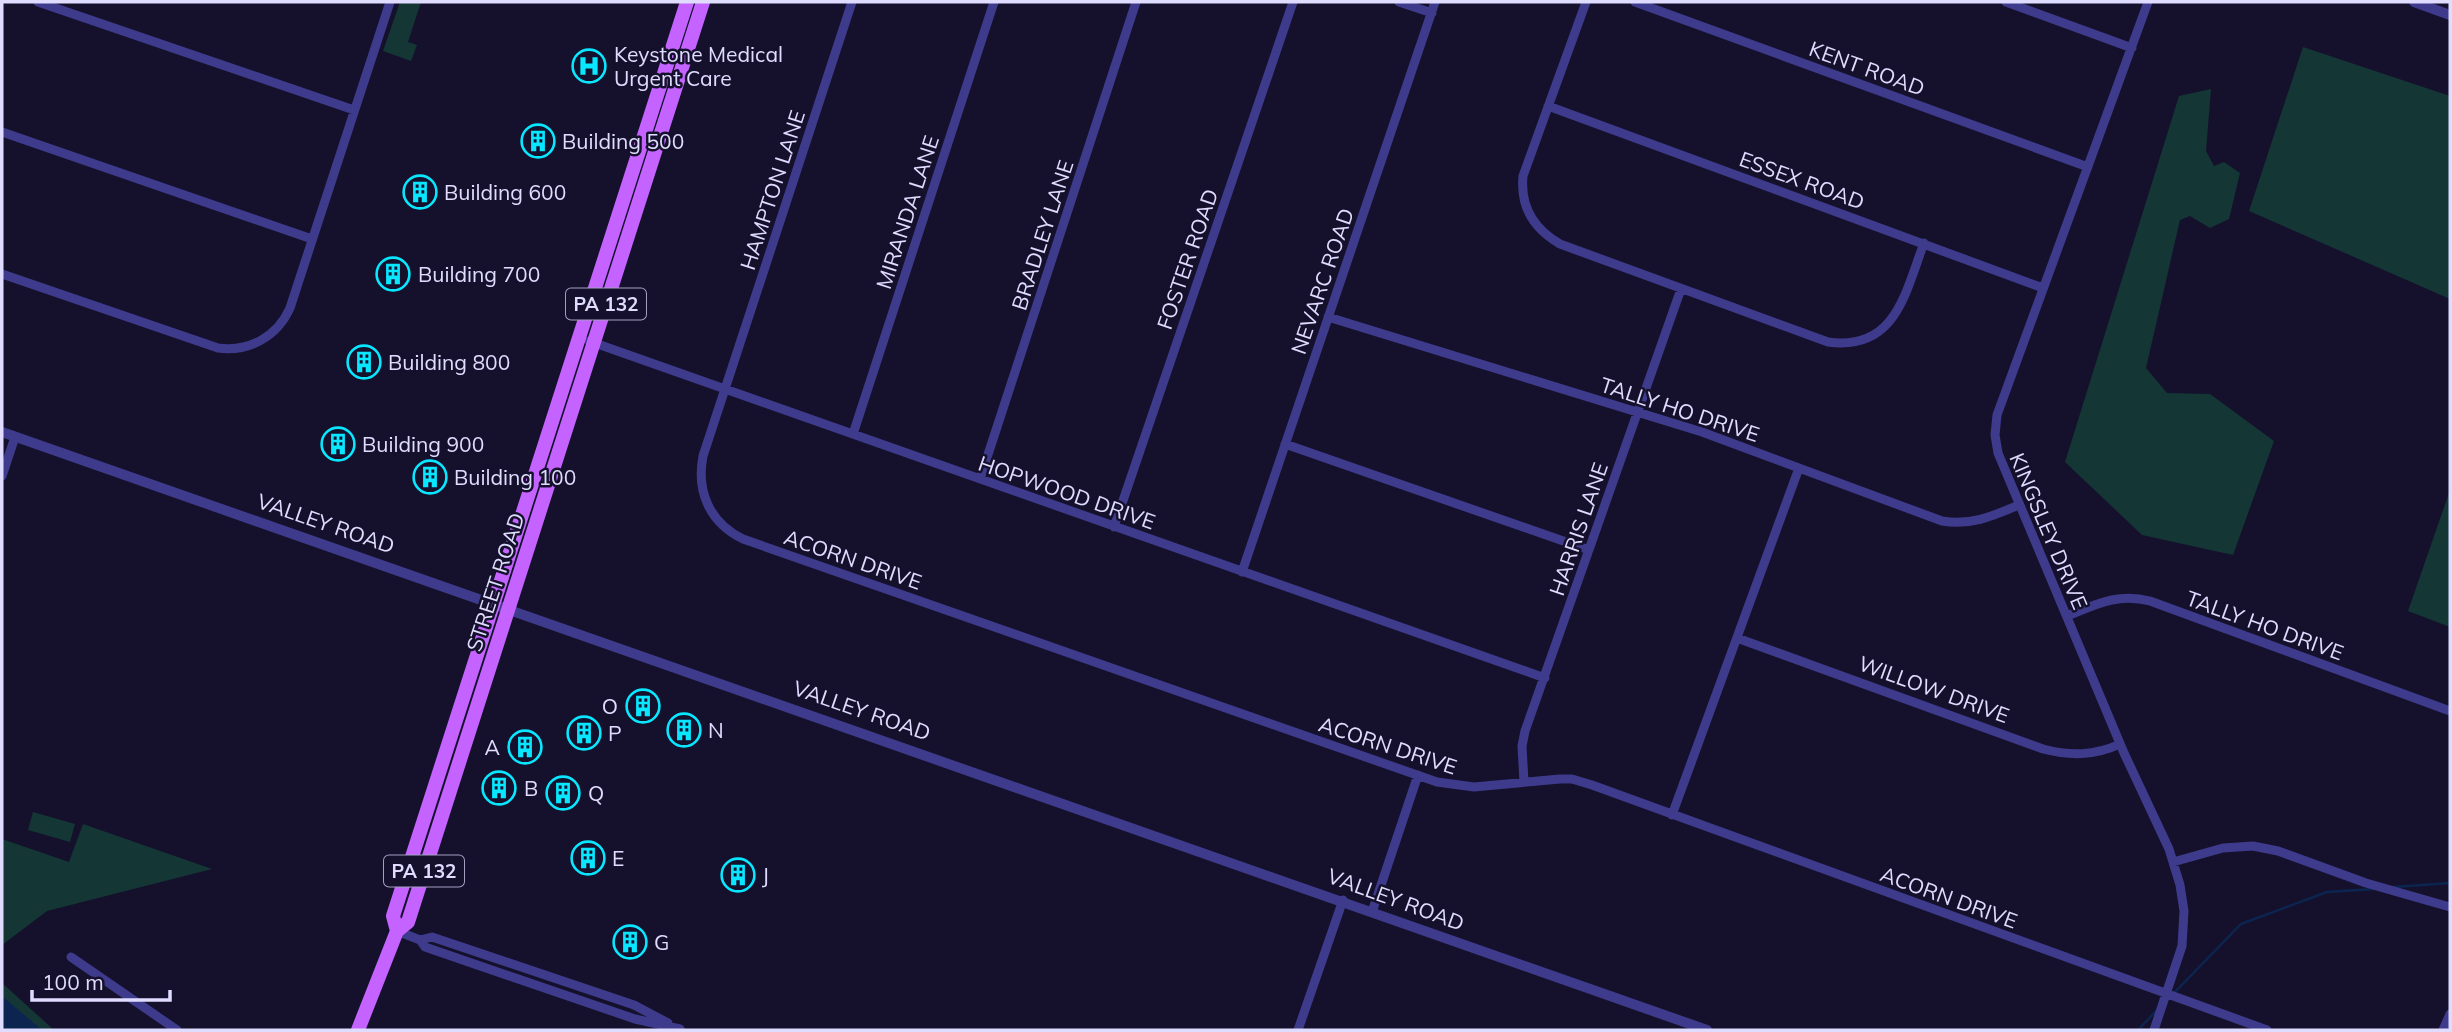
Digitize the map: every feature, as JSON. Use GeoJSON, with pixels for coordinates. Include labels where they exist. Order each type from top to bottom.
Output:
{"type":"FeatureCollection","features":[{"type":"Feature","properties":{"kind":"main road","name":"STREET ROAD"},"geometry":{"type":"LineString","coordinates":[[397,931],[393,916],[687,2]]}},
{"type":"Feature","properties":{"kind":"main road","name":"STREET ROAD"},"geometry":{"type":"LineString","coordinates":[[358,1030],[397,931],[408,922],[703,2]]}},
{"type":"Feature","properties":{"kind":"street"},"geometry":{"type":"LineString","coordinates":[[38,2],[354,110]]}},
{"type":"Feature","properties":{"kind":"street"},"geometry":{"type":"LineString","coordinates":[[2,274],[218,348],[239,349],[258,343],[273,332],[286,316],[390,2]]}},
{"type":"Feature","properties":{"kind":"street","name":"HAMPTON LANE"},"geometry":{"type":"LineString","coordinates":[[725,390],[852,2]]}},
{"type":"Feature","properties":{"kind":"street","name":"MIRANDA LANE"},"geometry":{"type":"LineString","coordinates":[[853,434],[994,2]]}},
{"type":"Feature","properties":{"kind":"street","name":"BRADLEY LANE"},"geometry":{"type":"LineString","coordinates":[[980,479],[1136,2]]}},
{"type":"Feature","properties":{"kind":"street","name":"FOSTER ROAD"},"geometry":{"type":"LineString","coordinates":[[1114,527],[1293,2]]}},
{"type":"Feature","properties":{"kind":"street"},"geometry":{"type":"LineString","coordinates":[[1399,2],[1432,13]]}},
{"type":"Feature","properties":{"kind":"street","name":"NEVARC ROAD"},"geometry":{"type":"LineString","coordinates":[[1242,572],[1436,2]]}},
{"type":"Feature","properties":{"kind":"street"},"geometry":{"type":"LineString","coordinates":[[1586,2],[1523,176],[1526,209],[1538,228],[1548,237],[1621,267],[1828,342],[1854,343],[1871,337],[1891,321],[1899,310],[1924,243]]}},
{"type":"Feature","properties":{"kind":"street","name":"KENT ROAD"},"geometry":{"type":"LineString","coordinates":[[1635,2],[2088,167]]}},
{"type":"Feature","properties":{"kind":"street"},"geometry":{"type":"LineString","coordinates":[[2006,2],[2132,48]]}},
{"type":"Feature","properties":{"kind":"street","name":"KINGSLEY DRIVE"},"geometry":{"type":"LineString","coordinates":[[2148,2],[1995,425],[1997,453],[2173,862],[2182,896],[2183,935],[2179,960],[2154,1030]]}},
{"type":"Feature","properties":{"kind":"street"},"geometry":{"type":"LineString","coordinates":[[2414,2],[2450,15]]}},
{"type":"Feature","properties":{"kind":"street","name":"ESSEX ROAD"},"geometry":{"type":"LineString","coordinates":[[1548,106],[2043,288]]}},
{"type":"Feature","properties":{"kind":"street"},"geometry":{"type":"LineString","coordinates":[[2,132],[312,239]]}},
{"type":"Feature","properties":{"kind":"street","name":"HARRIS LANE"},"geometry":{"type":"LineString","coordinates":[[1524,782],[1522,746],[1681,289]]}},
{"type":"Feature","properties":{"kind":"street","name":"TALLY HO DRIVE"},"geometry":{"type":"LineString","coordinates":[[1328,317],[1702,432],[1942,521],[1957,524],[1977,522],[2019,505]]}},
{"type":"Feature","properties":{"kind":"street","name":"HOPWOOD DRIVE"},"geometry":{"type":"LineString","coordinates":[[579,337],[1545,678]]}},
{"type":"Feature","properties":{"kind":"street","name":"ACORN DRIVE"},"geometry":{"type":"LineString","coordinates":[[725,390],[703,456],[701,476],[705,499],[711,511],[734,535],[1418,775],[1459,786],[1573,779],[2267,1030]]}},
{"type":"Feature","properties":{"kind":"street","name":"VALLEY ROAD"},"geometry":{"type":"LineString","coordinates":[[2,432],[509,606],[1373,909],[1707,1030]]}},
{"type":"Feature","properties":{"kind":"street"},"geometry":{"type":"LineString","coordinates":[[2,476],[15,437]]}},
{"type":"Feature","properties":{"kind":"street"},"geometry":{"type":"LineString","coordinates":[[1285,444],[1589,550]]}},
{"type":"Feature","properties":{"kind":"street"},"geometry":{"type":"LineString","coordinates":[[1672,815],[1799,468]]}},
{"type":"Feature","properties":{"kind":"street","name":"TALLY HO DRIVE"},"geometry":{"type":"LineString","coordinates":[[2067,617],[2116,598],[2150,601],[2450,711]]}},
{"type":"Feature","properties":{"kind":"street","name":"WILLOW DRIVE"},"geometry":{"type":"LineString","coordinates":[[1737,638],[2043,749],[2084,755],[2120,744]]}},
{"type":"Feature","properties":{"kind":"street"},"geometry":{"type":"LineString","coordinates":[[1373,909],[1418,775]]}},
{"type":"Feature","properties":{"kind":"street"},"geometry":{"type":"LineString","coordinates":[[2173,862],[2223,848],[2253,846],[2278,850],[2377,887],[2450,907]]}},
{"type":"Feature","properties":{"kind":"street"},"geometry":{"type":"LineString","coordinates":[[1298,1030],[1343,900]]}},
{"type":"Feature","properties":{"kind":"street"},"geometry":{"type":"LineString","coordinates":[[397,931],[421,940],[432,937],[634,1006],[682,1030]]}},
{"type":"Feature","properties":{"kind":"street"},"geometry":{"type":"LineString","coordinates":[[71,957],[177,1030]]}},
{"type":"Feature","properties":{"kind":"street"},"geometry":{"type":"LineString","coordinates":[[2443,1030],[2450,1014]]}},
{"type":"Feature","properties":{"kind":"green space"},"geometry":{"type":"Polygon","coordinates":[[[400,2],[421,2],[408,42],[417,45],[411,61],[383,51],[400,2]]]}},
{"type":"Feature","properties":{"kind":"green space"},"geometry":{"type":"Polygon","coordinates":[[[2303,47],[2450,96],[2450,299],[2249,211],[2303,47]]]}},
{"type":"Feature","properties":{"kind":"green space"},"geometry":{"type":"Polygon","coordinates":[[[2211,89],[2206,151],[2214,166],[2224,162],[2240,173],[2229,219],[2210,228],[2190,216],[2180,220],[2146,368],[2167,393],[2210,394],[2274,441],[2233,555],[2142,535],[2065,462],[2179,96],[2211,89]]]}},
{"type":"Feature","properties":{"kind":"green space"},"geometry":{"type":"Polygon","coordinates":[[[2450,490],[2450,627],[2408,611],[2450,490]]]}},
{"type":"Feature","properties":{"kind":"green space"},"geometry":{"type":"Polygon","coordinates":[[[33,812],[75,824],[70,842],[28,830],[33,812]]]}},
{"type":"Feature","properties":{"kind":"green space"},"geometry":{"type":"Polygon","coordinates":[[[83,824],[212,869],[47,911],[2,945],[2,839],[69,862],[83,824]]]}},
{"type":"Feature","properties":{"kind":"green space"},"geometry":{"type":"Polygon","coordinates":[[[2,983],[54,1030],[2,1030],[2,983]]]}},
{"type":"Feature","properties":{"kind":"water"},"geometry":{"type":"Polygon","coordinates":[[[2,996],[42,1030],[2,1030],[2,996]]]}},
{"type":"Feature","properties":{"kind":"waterway"},"geometry":{"type":"LineString","coordinates":[[2394,887],[2450,883]]}},
{"type":"Feature","properties":{"kind":"waterway"},"geometry":{"type":"LineString","coordinates":[[2174,993],[2241,924],[2327,892],[2374,889]]}},
{"type":"Feature","properties":{"kind":"waterway"},"geometry":{"type":"LineString","coordinates":[[2138,1030],[2157,1010]]}},
{"type":"Feature","properties":{"kind":"place","name":"Keystone Medical Urgent Care"},"geometry":{"type":"Point","coordinates":[589,66]}},
{"type":"Feature","properties":{"kind":"place","name":"Building 500"},"geometry":{"type":"Point","coordinates":[538,141]}},
{"type":"Feature","properties":{"kind":"place","name":"Building 600"},"geometry":{"type":"Point","coordinates":[420,192]}},
{"type":"Feature","properties":{"kind":"place","name":"Building 700"},"geometry":{"type":"Point","coordinates":[393,274]}},
{"type":"Feature","properties":{"kind":"place","name":"Building 800"},"geometry":{"type":"Point","coordinates":[364,362]}},
{"type":"Feature","properties":{"kind":"place","name":"Building 900"},"geometry":{"type":"Point","coordinates":[338,444]}},
{"type":"Feature","properties":{"kind":"place","name":"Building 100"},"geometry":{"type":"Point","coordinates":[430,477]}},
{"type":"Feature","properties":{"kind":"place","name":"O"},"geometry":{"type":"Point","coordinates":[643,706]}},
{"type":"Feature","properties":{"kind":"place","name":"N"},"geometry":{"type":"Point","coordinates":[684,730]}},
{"type":"Feature","properties":{"kind":"place","name":"P"},"geometry":{"type":"Point","coordinates":[584,733]}},
{"type":"Feature","properties":{"kind":"place","name":"A"},"geometry":{"type":"Point","coordinates":[525,747]}},
{"type":"Feature","properties":{"kind":"place","name":"B"},"geometry":{"type":"Point","coordinates":[499,788]}},
{"type":"Feature","properties":{"kind":"place","name":"Q"},"geometry":{"type":"Point","coordinates":[563,793]}},
{"type":"Feature","properties":{"kind":"place","name":"E"},"geometry":{"type":"Point","coordinates":[588,858]}},
{"type":"Feature","properties":{"kind":"place","name":"J"},"geometry":{"type":"Point","coordinates":[738,875]}},
{"type":"Feature","properties":{"kind":"place","name":"G"},"geometry":{"type":"Point","coordinates":[630,942]}}]}
